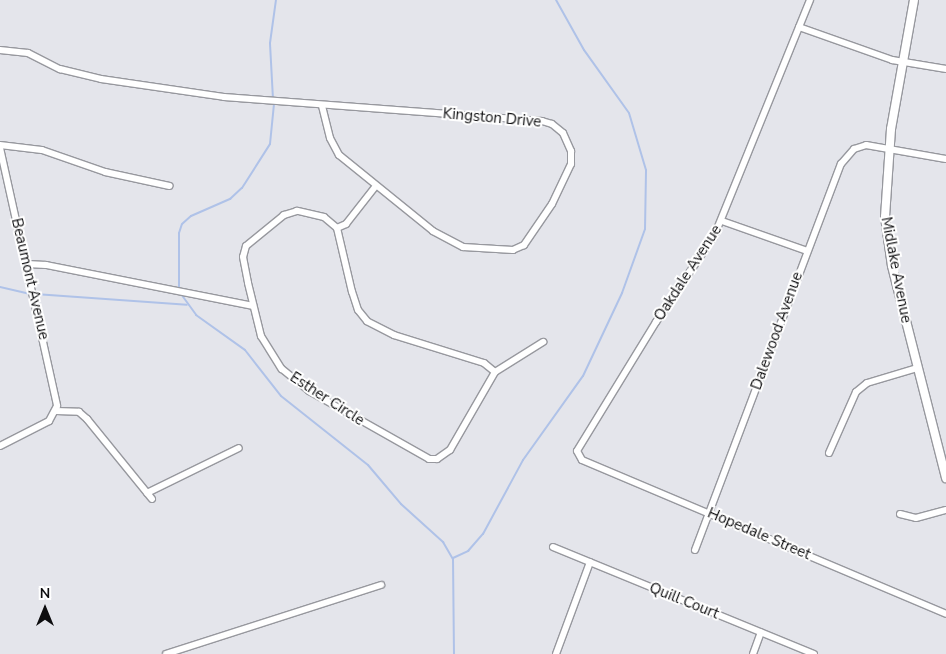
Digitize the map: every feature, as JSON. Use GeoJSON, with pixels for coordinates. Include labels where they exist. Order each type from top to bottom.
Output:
{"type":"FeatureCollection","features":[{"type":"Feature","properties":{"kind":"street","name":"Oakdale Avenue"},"geometry":{"type":"LineString","coordinates":[[576,451],[722,221],[810,0]]}},
{"type":"Feature","properties":{"kind":"street","name":"Midlake Avenue"},"geometry":{"type":"LineString","coordinates":[[914,0],[889,148],[885,192],[887,234],[917,368],[946,478]]}},
{"type":"Feature","properties":{"kind":"street"},"geometry":{"type":"LineString","coordinates":[[799,26],[904,62],[946,69]]}},
{"type":"Feature","properties":{"kind":"street","name":"Kingston Drive"},"geometry":{"type":"LineString","coordinates":[[0,50],[28,53],[60,68],[101,79],[224,97],[322,106],[542,121],[552,124],[563,133],[571,151],[570,168],[552,204],[528,242],[513,250],[485,250],[456,244],[433,231],[375,187],[333,146],[322,106]]}},
{"type":"Feature","properties":{"kind":"street","name":"Dalewood Avenue"},"geometry":{"type":"LineString","coordinates":[[695,550],[837,172],[849,154],[866,145],[946,159]]}},
{"type":"Feature","properties":{"kind":"street"},"geometry":{"type":"LineString","coordinates":[[0,146],[42,150],[105,172],[170,186]]}},
{"type":"Feature","properties":{"kind":"street","name":"Beaumont Avenue"},"geometry":{"type":"LineString","coordinates":[[0,146],[54,382],[56,411]]}},
{"type":"Feature","properties":{"kind":"street"},"geometry":{"type":"LineString","coordinates":[[375,187],[346,224],[337,228],[358,310],[367,321],[394,335],[484,363],[495,372]]}},
{"type":"Feature","properties":{"kind":"street","name":"Esther Circle"},"geometry":{"type":"LineString","coordinates":[[337,228],[324,217],[297,211],[284,215],[256,235],[246,246],[243,257],[253,306],[266,347],[288,375],[316,396],[429,459],[437,459],[450,450],[495,372],[544,342]]}},
{"type":"Feature","properties":{"kind":"street"},"geometry":{"type":"LineString","coordinates":[[722,221],[806,251]]}},
{"type":"Feature","properties":{"kind":"street"},"geometry":{"type":"LineString","coordinates":[[27,264],[46,265],[253,306]]}},
{"type":"Feature","properties":{"kind":"street"},"geometry":{"type":"LineString","coordinates":[[829,453],[856,392],[868,383],[917,368]]}},
{"type":"Feature","properties":{"kind":"street"},"geometry":{"type":"LineString","coordinates":[[0,446],[49,421],[56,411],[79,412],[88,419],[152,499]]}},
{"type":"Feature","properties":{"kind":"street"},"geometry":{"type":"LineString","coordinates":[[147,493],[239,448]]}},
{"type":"Feature","properties":{"kind":"street","name":"Hopedale Street"},"geometry":{"type":"LineString","coordinates":[[576,451],[582,460],[946,614]]}},
{"type":"Feature","properties":{"kind":"street"},"geometry":{"type":"LineString","coordinates":[[900,514],[916,518],[946,510]]}},
{"type":"Feature","properties":{"kind":"street","name":"Quill Court"},"geometry":{"type":"LineString","coordinates":[[553,547],[814,654]]}},
{"type":"Feature","properties":{"kind":"street"},"geometry":{"type":"LineString","coordinates":[[556,654],[590,562]]}},
{"type":"Feature","properties":{"kind":"street"},"geometry":{"type":"LineString","coordinates":[[166,654],[380,585]]}},
{"type":"Feature","properties":{"kind":"street"},"geometry":{"type":"LineString","coordinates":[[754,654],[761,632]]}},
{"type":"Feature","properties":{"kind":"waterway"},"geometry":{"type":"LineString","coordinates":[[273,99],[270,43],[276,0]]}},
{"type":"Feature","properties":{"kind":"waterway"},"geometry":{"type":"LineString","coordinates":[[453,558],[468,551],[483,534],[523,460],[583,376],[622,293],[645,229],[646,170],[629,113],[584,50],[556,0]]}},
{"type":"Feature","properties":{"kind":"waterway"},"geometry":{"type":"LineString","coordinates":[[179,289],[179,233],[182,224],[191,216],[230,199],[242,188],[270,144],[274,104]]}},
{"type":"Feature","properties":{"kind":"waterway"},"geometry":{"type":"LineString","coordinates":[[0,287],[30,294]]}},
{"type":"Feature","properties":{"kind":"waterway"},"geometry":{"type":"LineString","coordinates":[[35,294],[187,305]]}},
{"type":"Feature","properties":{"kind":"waterway"},"geometry":{"type":"LineString","coordinates":[[181,294],[196,315],[245,350],[281,396],[368,465],[401,504],[443,542],[453,559],[454,654]]}}]}
